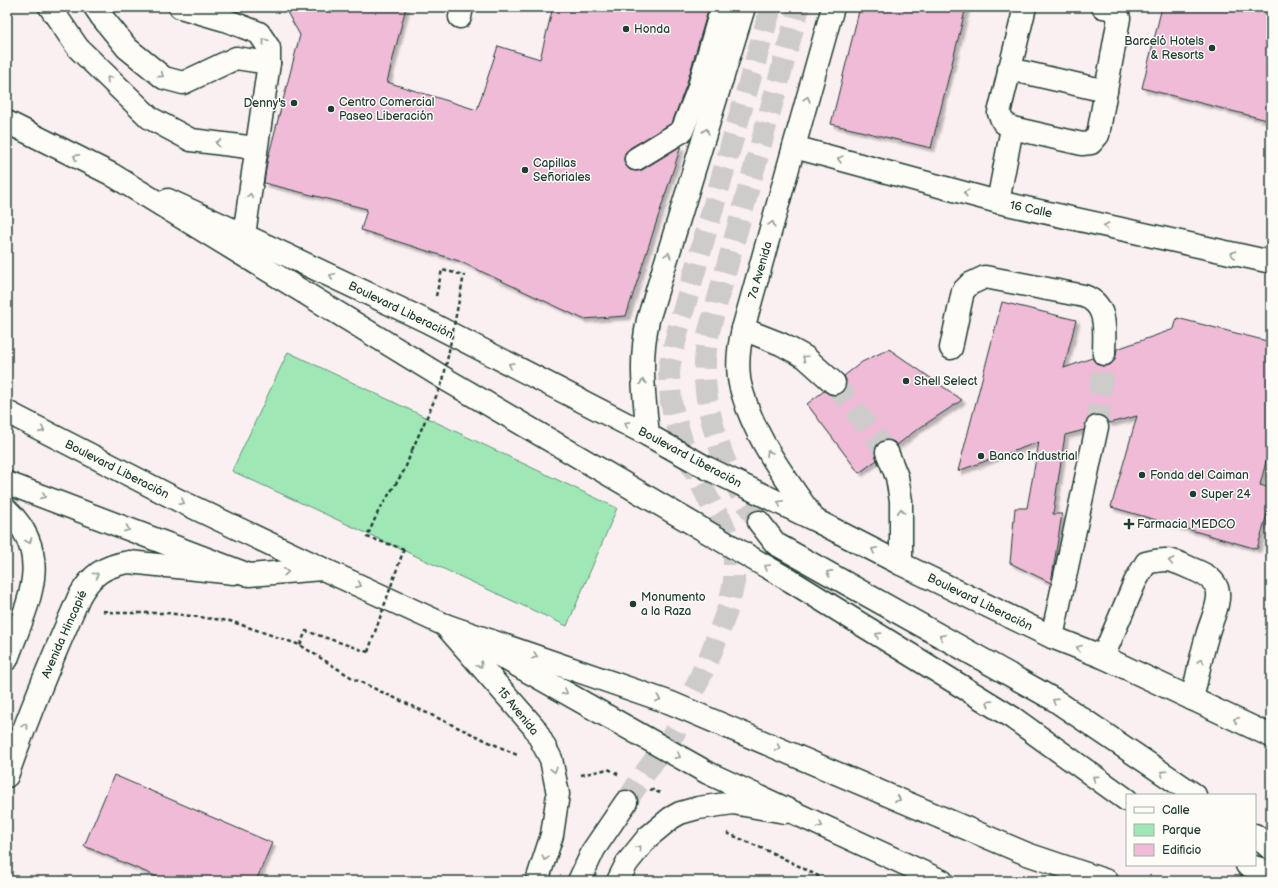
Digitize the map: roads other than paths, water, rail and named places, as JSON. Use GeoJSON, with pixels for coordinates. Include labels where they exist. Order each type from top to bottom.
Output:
{"type":"FeatureCollection","features":[{"type":"Feature","properties":{"kind":"main road"},"geometry":{"type":"LineString","coordinates":[[50,7],[78,48],[150,118],[191,140],[256,148]]}},
{"type":"Feature","properties":{"kind":"main road"},"geometry":{"type":"LineString","coordinates":[[95,7],[127,48],[164,78],[183,83],[236,58],[269,63]]}},
{"type":"Feature","properties":{"kind":"main road"},"geometry":{"type":"LineString","coordinates":[[180,7],[259,33],[269,48],[269,63],[244,235]]}},
{"type":"Feature","properties":{"kind":"main road"},"geometry":{"type":"LineString","coordinates":[[636,159],[682,131],[698,90],[722,7]]}},
{"type":"Feature","properties":{"kind":"main road"},"geometry":{"type":"LineString","coordinates":[[648,434],[642,380],[642,363],[648,320],[744,7]]}},
{"type":"Feature","properties":{"kind":"main road","name":"7a Avenida"},"geometry":{"type":"LineString","coordinates":[[815,520],[774,460],[758,433],[751,418],[742,391],[738,367],[740,342],[743,329],[833,7]]}},
{"type":"Feature","properties":{"kind":"main road"},"geometry":{"type":"LineString","coordinates":[[1025,7],[999,113],[1003,122],[1012,128],[1082,144],[1091,143],[1098,135],[1119,18],[1113,9],[1103,7]]}},
{"type":"Feature","properties":{"kind":"main road"},"geometry":{"type":"LineString","coordinates":[[1009,69],[1106,91]]}},
{"type":"Feature","properties":{"kind":"main road","name":"Boulevard Liberación"},"geometry":{"type":"LineString","coordinates":[[7,122],[111,174],[424,320],[648,434],[708,468],[901,564],[1052,637],[1103,657],[1271,736]]}},
{"type":"Feature","properties":{"kind":"main road"},"geometry":{"type":"LineString","coordinates":[[998,202],[1012,128]]}},
{"type":"Feature","properties":{"kind":"main road","name":"16 Calle"},"geometry":{"type":"LineString","coordinates":[[794,148],[998,202],[1271,262]]}},
{"type":"Feature","properties":{"kind":"main road","name":"Boulevard Liberación"},"geometry":{"type":"LineString","coordinates":[[111,174],[447,380],[791,581],[973,693],[1013,718],[1126,799]]}},
{"type":"Feature","properties":{"kind":"main road"},"geometry":{"type":"LineString","coordinates":[[951,348],[963,291],[970,284],[985,277],[1084,296],[1091,299],[1098,306],[1104,320],[1104,354]]}},
{"type":"Feature","properties":{"kind":"main road"},"geometry":{"type":"LineString","coordinates":[[743,329],[781,344],[805,357],[834,383]]}},
{"type":"Feature","properties":{"kind":"main road","name":"Boulevard Liberación"},"geometry":{"type":"LineString","coordinates":[[7,412],[180,501],[445,625],[708,773],[942,881]]}},
{"type":"Feature","properties":{"kind":"main road"},"geometry":{"type":"LineString","coordinates":[[1052,637],[1097,426]]}},
{"type":"Feature","properties":{"kind":"main road"},"geometry":{"type":"LineString","coordinates":[[887,452],[897,477],[901,501],[901,564]]}},
{"type":"Feature","properties":{"kind":"main road"},"geometry":{"type":"LineString","coordinates":[[7,482],[249,575],[323,569]]}},
{"type":"Feature","properties":{"kind":"main road"},"geometry":{"type":"LineString","coordinates":[[7,510],[26,533],[30,544],[34,566],[31,592],[7,659]]}},
{"type":"Feature","properties":{"kind":"main road"},"geometry":{"type":"LineString","coordinates":[[759,522],[776,544],[1053,699],[1195,794]]}},
{"type":"Feature","properties":{"kind":"main road"},"geometry":{"type":"LineString","coordinates":[[1103,657],[1135,582],[1146,563],[1162,560],[1176,562],[1203,574],[1210,578],[1217,588],[1218,598],[1192,699]]}},
{"type":"Feature","properties":{"kind":"main road","name":"Avenida Hincapié"},"geometry":{"type":"LineString","coordinates":[[7,776],[19,741],[74,607],[84,587],[90,579],[105,568],[129,562],[249,575]]}},
{"type":"Feature","properties":{"kind":"main road","name":"Boulevard Liberación"},"geometry":{"type":"LineString","coordinates":[[445,625],[671,703],[1027,854],[1107,881]]}},
{"type":"Feature","properties":{"kind":"main road","name":"15 Avenida"},"geometry":{"type":"LineString","coordinates":[[445,625],[534,727],[552,759],[558,794],[552,835],[537,881]]}},
{"type":"Feature","properties":{"kind":"main road"},"geometry":{"type":"LineString","coordinates":[[579,881],[594,849],[626,802]]}},
{"type":"Feature","properties":{"kind":"main road"},"geometry":{"type":"LineString","coordinates":[[618,881],[627,863],[648,837],[671,818],[680,813],[698,808],[733,803],[794,813]]}},
{"type":"Feature","properties":{"kind":"main road"},"geometry":{"type":"LineString","coordinates":[[1256,836],[1271,849]]}},
{"type":"Feature","properties":{"kind":"main road"},"geometry":{"type":"LineString","coordinates":[[1250,866],[1271,872]]}},
{"type":"Feature","properties":{"kind":"tunnel"},"geometry":{"type":"LineString","coordinates":[[626,802],[675,732],[711,653],[728,608],[734,582],[734,558],[730,540],[692,466],[684,447],[671,402],[669,374],[670,363],[680,322],[771,7]]}},
{"type":"Feature","properties":{"kind":"tunnel"},"geometry":{"type":"LineString","coordinates":[[759,522],[741,495],[727,466],[716,437],[706,394],[706,355],[709,331],[799,7]]}},
{"type":"Feature","properties":{"kind":"tunnel"},"geometry":{"type":"LineString","coordinates":[[1097,427],[1104,354]]}},
{"type":"Feature","properties":{"kind":"tunnel"},"geometry":{"type":"LineString","coordinates":[[834,383],[887,452]]}},
{"type":"Feature","properties":{"kind":"place","name":"Honda"},"geometry":{"type":"Point","coordinates":[626,29]}},
{"type":"Feature","properties":{"kind":"place","name":"Barceló Hotels & Resorts"},"geometry":{"type":"Point","coordinates":[1212,48]}},
{"type":"Feature","properties":{"kind":"place","name":"Denny's"},"geometry":{"type":"Point","coordinates":[294,103]}},
{"type":"Feature","properties":{"kind":"place","name":"Centro Comercial Paseo Liberación"},"geometry":{"type":"Point","coordinates":[331,109]}},
{"type":"Feature","properties":{"kind":"place","name":"Capillas Señoriales"},"geometry":{"type":"Point","coordinates":[525,170]}},
{"type":"Feature","properties":{"kind":"place","name":"Shell Select"},"geometry":{"type":"Point","coordinates":[906,381]}},
{"type":"Feature","properties":{"kind":"place","name":"Banco Industrial"},"geometry":{"type":"Point","coordinates":[981,456]}},
{"type":"Feature","properties":{"kind":"place","name":"Fonda del Caiman"},"geometry":{"type":"Point","coordinates":[1142,475]}},
{"type":"Feature","properties":{"kind":"place","name":"Super 24"},"geometry":{"type":"Point","coordinates":[1193,494]}},
{"type":"Feature","properties":{"kind":"place","name":"Farmacia MEDCO"},"geometry":{"type":"Point","coordinates":[1129,524]}},
{"type":"Feature","properties":{"kind":"place","name":"Monumento a la Raza"},"geometry":{"type":"Point","coordinates":[633,604]}}]}
